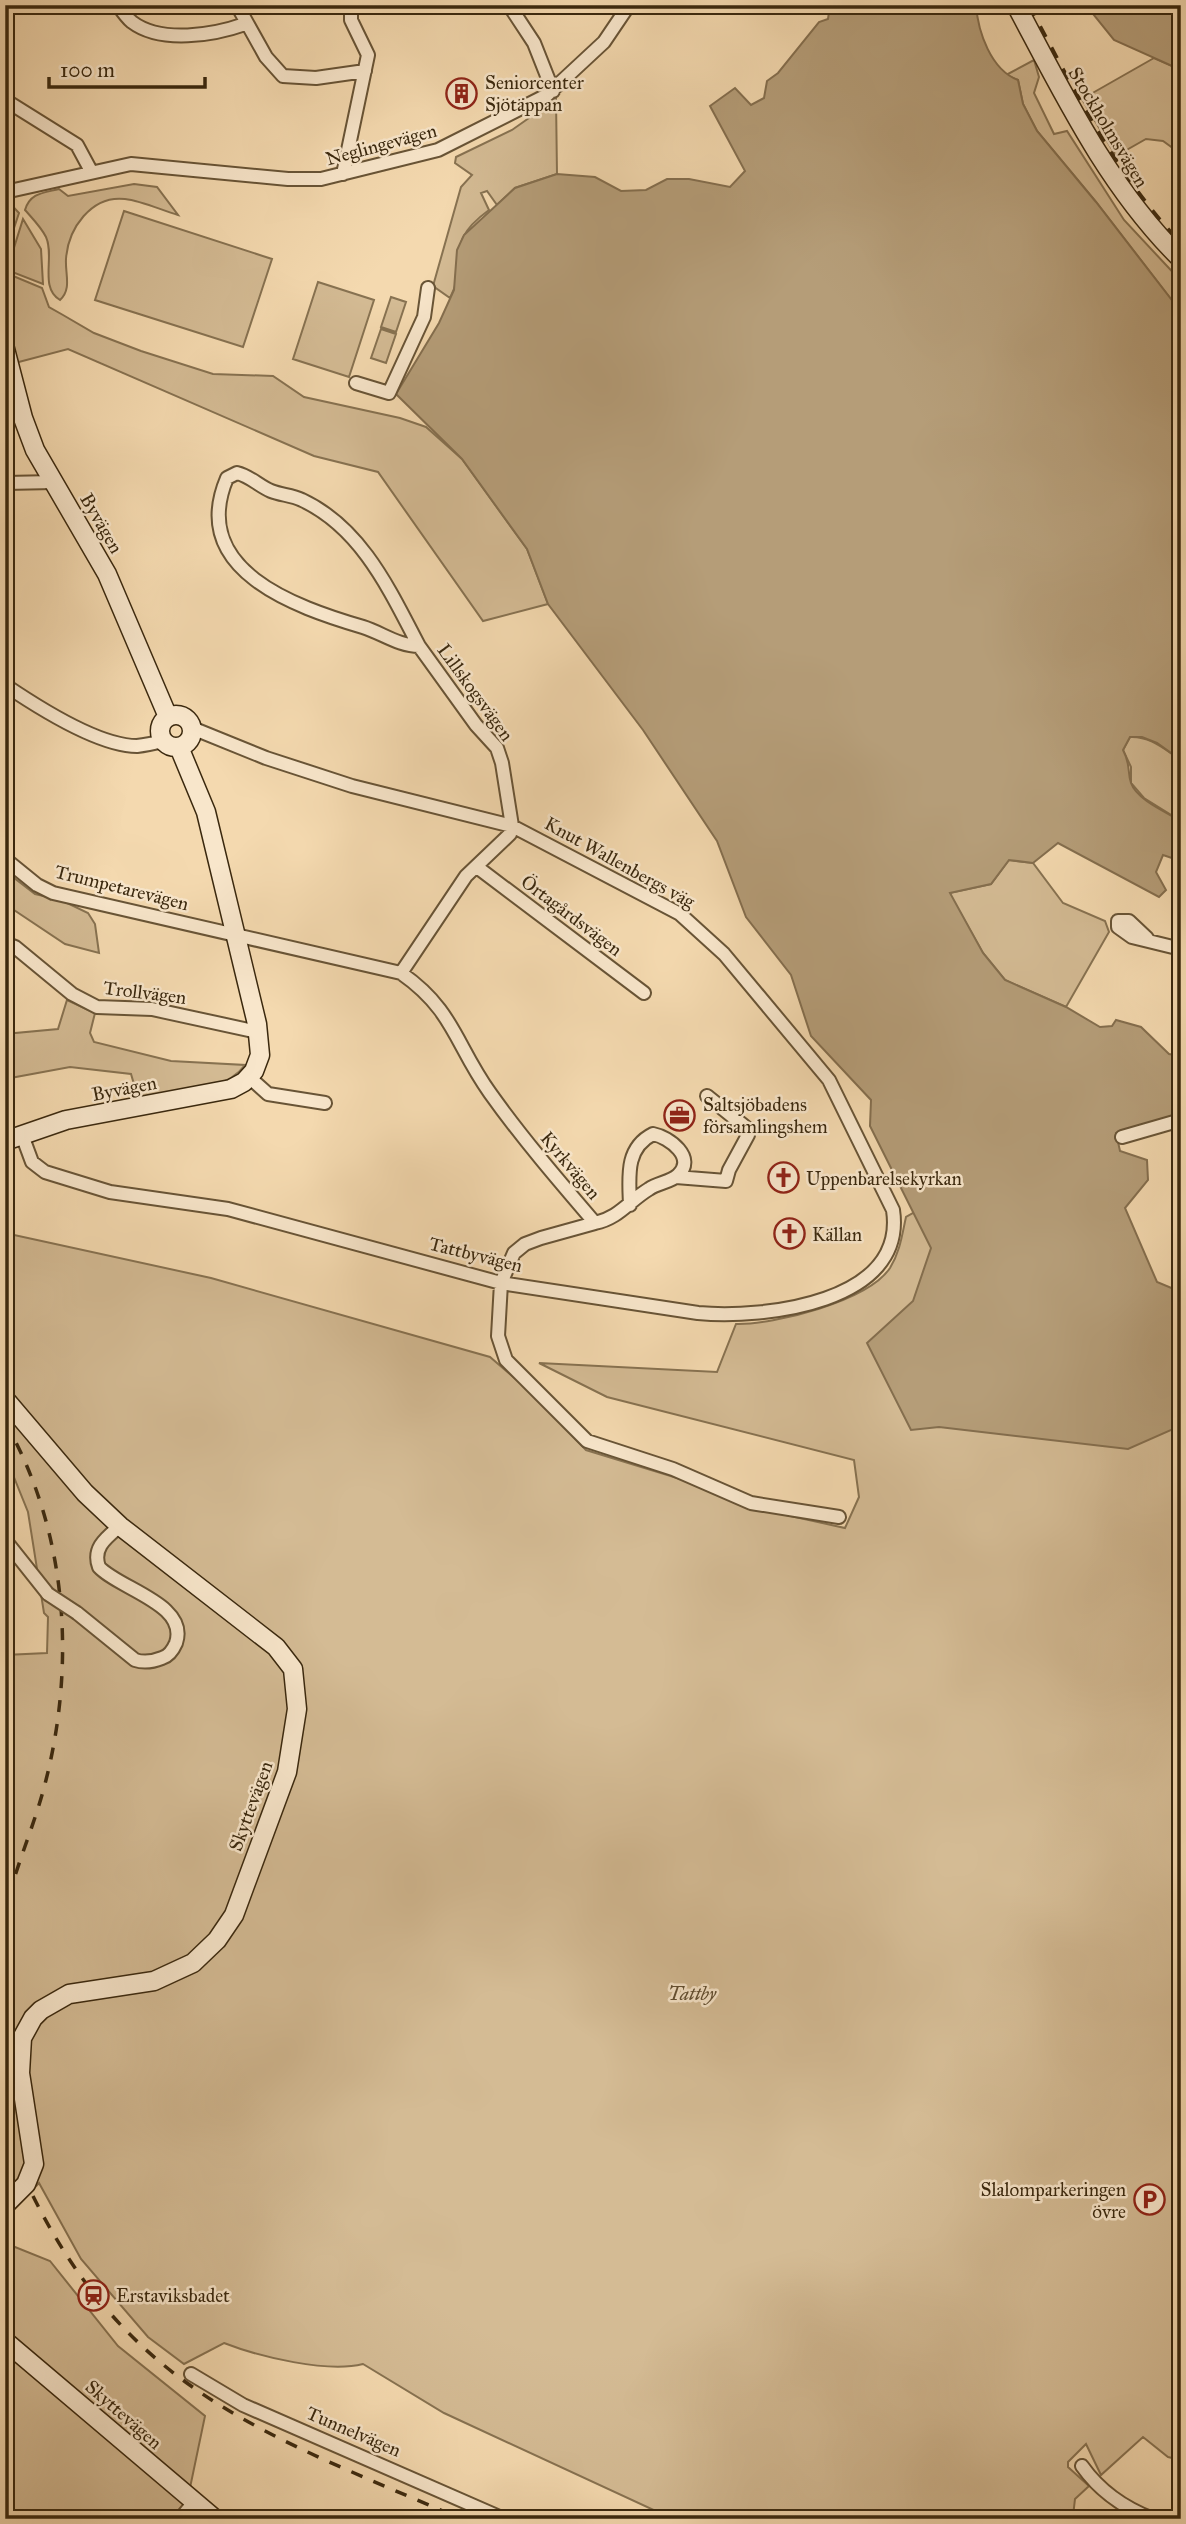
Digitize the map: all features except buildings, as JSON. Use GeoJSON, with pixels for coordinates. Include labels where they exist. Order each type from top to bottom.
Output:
{"type":"FeatureCollection","features":[{"type":"Feature","properties":{"kind":"street"},"geometry":{"type":"LineString","coordinates":[[118,5],[131,21],[158,32],[206,34],[245,24]]}},
{"type":"Feature","properties":{"kind":"street"},"geometry":{"type":"LineString","coordinates":[[237,5],[245,24],[276,71],[284,76],[316,78],[365,71]]}},
{"type":"Feature","properties":{"kind":"street"},"geometry":{"type":"LineString","coordinates":[[343,174],[368,50],[351,20],[351,5]]}},
{"type":"Feature","properties":{"kind":"street"},"geometry":{"type":"LineString","coordinates":[[509,5],[534,43],[553,91]]}},
{"type":"Feature","properties":{"kind":"street","name":"Neglingevägen"},"geometry":{"type":"LineString","coordinates":[[5,192],[91,171],[144,164],[305,180],[343,174],[440,149],[553,91],[604,41],[629,5]]}},
{"type":"Feature","properties":{"kind":"street","name":"Stockholmsvägen"},"geometry":{"type":"LineString","coordinates":[[1016,5],[1109,173],[1137,212],[1181,260]]}},
{"type":"Feature","properties":{"kind":"street"},"geometry":{"type":"LineString","coordinates":[[5,100],[77,145],[91,171]]}},
{"type":"Feature","properties":{"kind":"street"},"geometry":{"type":"LineString","coordinates":[[356,383],[389,393],[424,317],[428,288]]}},
{"type":"Feature","properties":{"kind":"street","name":"Byvägen"},"geometry":{"type":"LineString","coordinates":[[5,349],[23,418],[35,450],[107,574],[168,717]]}},
{"type":"Feature","properties":{"kind":"street","name":"Lillskogsvägen"},"geometry":{"type":"LineString","coordinates":[[419,646],[408,646],[364,627],[315,613],[288,601],[254,579],[219,534],[218,503],[227,478],[237,472],[270,491],[300,499],[315,507],[355,541],[373,561],[419,646],[476,725],[497,748],[512,826]]}},
{"type":"Feature","properties":{"kind":"street"},"geometry":{"type":"LineString","coordinates":[[5,483],[54,482]]}},
{"type":"Feature","properties":{"kind":"street"},"geometry":{"type":"LineString","coordinates":[[5,685],[65,721],[103,738],[136,746],[171,744],[191,738],[192,728],[184,716],[168,717],[160,727],[171,744],[206,812],[237,934],[258,1032],[260,1055],[249,1076],[268,1094],[325,1103]]}},
{"type":"Feature","properties":{"kind":"street","name":"Knut Wallenbergs väg"},"geometry":{"type":"LineString","coordinates":[[192,728],[267,758],[352,786],[512,826],[680,914],[710,939],[829,1080],[893,1210]]}},
{"type":"Feature","properties":{"kind":"street"},"geometry":{"type":"LineString","coordinates":[[401,973],[466,876],[510,834],[512,826]]}},
{"type":"Feature","properties":{"kind":"street","name":"Trumpetarevägen"},"geometry":{"type":"LineString","coordinates":[[5,859],[37,885],[53,892],[237,934]]}},
{"type":"Feature","properties":{"kind":"street","name":"Örtagårdsvägen"},"geometry":{"type":"LineString","coordinates":[[477,867],[644,993]]}},
{"type":"Feature","properties":{"kind":"street","name":"Kyrkvägen"},"geometry":{"type":"LineString","coordinates":[[237,934],[252,941],[401,973],[435,1000],[489,1091],[595,1223],[525,1244],[508,1264],[502,1283],[498,1336],[506,1360],[587,1440],[673,1469],[751,1503],[839,1517]]}},
{"type":"Feature","properties":{"kind":"street"},"geometry":{"type":"LineString","coordinates":[[1147,938],[1181,949]]}},
{"type":"Feature","properties":{"kind":"street","name":"Trollvägen"},"geometry":{"type":"LineString","coordinates":[[5,943],[15,947],[72,994],[97,1007],[152,1009],[258,1032]]}},
{"type":"Feature","properties":{"kind":"street","name":"Byvägen"},"geometry":{"type":"LineString","coordinates":[[13,1138],[66,1120],[231,1089],[249,1076]]}},
{"type":"Feature","properties":{"kind":"street"},"geometry":{"type":"LineString","coordinates":[[676,1177],[726,1181],[736,1155],[748,1135],[748,1129],[707,1096]]}},
{"type":"Feature","properties":{"kind":"street"},"geometry":{"type":"LineString","coordinates":[[1122,1137],[1181,1120]]}},
{"type":"Feature","properties":{"kind":"street"},"geometry":{"type":"LineString","coordinates":[[595,1223],[607,1221],[630,1205],[650,1188],[676,1177],[682,1170],[684,1161],[671,1141],[653,1134],[642,1140],[630,1162],[630,1205]]}},
{"type":"Feature","properties":{"kind":"street","name":"Tattbyvägen"},"geometry":{"type":"LineString","coordinates":[[13,1138],[32,1162],[64,1178],[133,1196],[228,1209],[502,1283],[731,1316],[777,1311],[835,1295],[853,1287],[884,1261],[896,1228],[893,1210]]}},
{"type":"Feature","properties":{"kind":"street","name":"Skyttevägen"},"geometry":{"type":"LineString","coordinates":[[5,1399],[85,1493],[120,1526],[276,1647],[293,1669],[297,1710],[287,1772],[234,1914],[217,1940],[193,1963],[155,1981],[69,1994],[41,2010],[33,2018],[22,2038],[20,2062],[34,2164],[26,2183],[5,2205]]}},
{"type":"Feature","properties":{"kind":"street"},"geometry":{"type":"LineString","coordinates":[[5,1540],[48,1594],[77,1613],[135,1660],[142,1662],[159,1659],[169,1654],[174,1646],[178,1631],[171,1615],[99,1567],[97,1555],[100,1546],[120,1526]]}},
{"type":"Feature","properties":{"kind":"street","name":"Skyttevägen"},"geometry":{"type":"LineString","coordinates":[[5,2341],[215,2519]]}},
{"type":"Feature","properties":{"kind":"street","name":"Tunnelvägen"},"geometry":{"type":"LineString","coordinates":[[191,2374],[243,2405],[504,2519]]}},
{"type":"Feature","properties":{"kind":"street"},"geometry":{"type":"LineString","coordinates":[[1082,2466],[1095,2484],[1140,2514],[1153,2519]]}},
{"type":"Feature","properties":{"kind":"street"},"geometry":{"type":"LineString","coordinates":[[180,2519],[194,2502]]}},
{"type":"Feature","properties":{"kind":"green space"},"geometry":{"type":"Polygon","coordinates":[[[1154,58],[1181,70],[1181,154],[1163,141],[1146,139],[1116,156],[1082,99],[1154,58]]]}},
{"type":"Feature","properties":{"kind":"green space"},"geometry":{"type":"Polygon","coordinates":[[[1034,60],[1039,77],[1034,93],[1054,134],[1067,131],[1124,220],[1181,281],[1181,312],[1037,131],[1023,104],[1018,80],[1006,75],[1034,60]]]}},
{"type":"Feature","properties":{"kind":"green space"},"geometry":{"type":"Polygon","coordinates":[[[556,99],[557,174],[515,188],[497,205],[487,191],[481,193],[489,210],[465,233],[459,252],[458,273],[450,298],[433,286],[461,187],[472,175],[455,163],[456,157],[512,130],[556,99]]]}},
{"type":"Feature","properties":{"kind":"green space"},"geometry":{"type":"Polygon","coordinates":[[[134,184],[157,187],[178,215],[125,199],[102,202],[92,208],[71,236],[66,259],[67,286],[60,300],[50,288],[46,237],[25,210],[27,204],[38,195],[59,189],[68,196],[134,184]]]}},
{"type":"Feature","properties":{"kind":"green space"},"geometry":{"type":"Polygon","coordinates":[[[5,198],[19,213],[5,255],[5,198]]]}},
{"type":"Feature","properties":{"kind":"green space"},"geometry":{"type":"Polygon","coordinates":[[[124,211],[272,259],[243,347],[95,300],[124,211]]]}},
{"type":"Feature","properties":{"kind":"green space"},"geometry":{"type":"Polygon","coordinates":[[[23,219],[41,249],[43,284],[7,270],[23,219]]]}},
{"type":"Feature","properties":{"kind":"green space"},"geometry":{"type":"Polygon","coordinates":[[[6,273],[42,288],[49,307],[94,333],[141,351],[213,374],[273,376],[304,397],[400,418],[426,427],[462,459],[527,549],[548,604],[483,621],[378,472],[314,456],[68,349],[15,363],[5,311],[6,273]]]}},
{"type":"Feature","properties":{"kind":"green space"},"geometry":{"type":"Polygon","coordinates":[[[318,282],[374,300],[349,377],[293,359],[318,282]]]}},
{"type":"Feature","properties":{"kind":"green space"},"geometry":{"type":"Polygon","coordinates":[[[391,297],[406,302],[396,332],[381,327],[391,297]]]}},
{"type":"Feature","properties":{"kind":"green space"},"geometry":{"type":"Polygon","coordinates":[[[381,329],[396,334],[386,363],[371,358],[381,329]]]}},
{"type":"Feature","properties":{"kind":"green space"},"geometry":{"type":"Polygon","coordinates":[[[1130,737],[1150,741],[1181,760],[1181,821],[1144,798],[1131,783],[1131,767],[1123,750],[1130,737]]]}},
{"type":"Feature","properties":{"kind":"green space"},"geometry":{"type":"Polygon","coordinates":[[[1009,860],[1033,863],[1063,903],[1105,921],[1109,932],[1066,1007],[1005,980],[983,953],[949,893],[991,884],[1009,860]]]}},
{"type":"Feature","properties":{"kind":"green space"},"geometry":{"type":"Polygon","coordinates":[[[5,871],[35,894],[61,900],[88,913],[95,924],[99,953],[65,944],[5,904],[5,871]]]}},
{"type":"Feature","properties":{"kind":"green space"},"geometry":{"type":"Polygon","coordinates":[[[67,1000],[95,1013],[90,1033],[94,1042],[171,1061],[245,1065],[236,1075],[211,1087],[138,1098],[131,1074],[70,1067],[5,1079],[5,1034],[58,1029],[67,1000]]]}},
{"type":"Feature","properties":{"kind":"green space","name":"Tattby"},"geometry":{"type":"Polygon","coordinates":[[[915,1212],[1181,1360],[1181,2460],[1168,2457],[1143,2437],[1101,2475],[1086,2444],[1068,2462],[1068,2467],[1089,2486],[1075,2499],[1073,2516],[1052,2519],[673,2519],[444,2413],[363,2364],[313,2365],[224,2343],[184,2364],[148,2337],[81,2259],[39,2183],[5,2219],[5,1655],[47,1653],[48,1617],[44,1613],[28,1512],[5,1455],[5,1233],[211,1278],[490,1357],[534,1395],[586,1450],[687,1481],[754,1508],[845,1528],[859,1497],[854,1460],[607,1397],[539,1363],[717,1372],[736,1324],[773,1320],[819,1309],[862,1291],[879,1280],[896,1256],[906,1217],[915,1212]]]}},
{"type":"Feature","properties":{"kind":"green space"},"geometry":{"type":"Polygon","coordinates":[[[5,2243],[50,2261],[118,2346],[205,2416],[186,2507],[173,2519],[5,2519],[5,2243]]]}},
{"type":"Feature","properties":{"kind":"shaded area"},"geometry":{"type":"Polygon","coordinates":[[[830,5],[976,5],[988,49],[1000,68],[1018,80],[1023,104],[1037,131],[1181,312],[1181,760],[1157,743],[1142,737],[1130,737],[1123,750],[1134,789],[1153,805],[1181,821],[1181,861],[1163,855],[1156,872],[1166,890],[1159,897],[1058,843],[1033,863],[1009,860],[991,884],[950,893],[983,953],[1005,980],[1066,1007],[1100,1027],[1112,1026],[1116,1020],[1141,1027],[1169,1054],[1181,1056],[1181,1115],[1116,1133],[1120,1151],[1147,1160],[1148,1180],[1125,1208],[1157,1282],[1181,1292],[1181,1433],[1173,1429],[1128,1449],[939,1427],[911,1430],[867,1343],[913,1301],[931,1248],[870,1126],[871,1100],[811,1036],[791,975],[746,917],[717,841],[643,730],[548,604],[527,549],[462,459],[396,394],[439,323],[454,290],[457,250],[464,235],[515,188],[557,174],[595,177],[621,191],[646,190],[667,179],[689,179],[730,187],[745,171],[710,106],[735,88],[751,105],[764,98],[767,81],[778,73],[819,22],[828,19],[830,5]]]}},
{"type":"Feature","properties":{"kind":"shaded area"},"geometry":{"type":"Polygon","coordinates":[[[1093,5],[1181,5],[1181,70],[1114,40],[1093,14],[1093,5]]]}},
{"type":"Feature","properties":{"kind":"railway"},"geometry":{"type":"LineString","coordinates":[[1029,5],[1079,99],[1116,160],[1157,216],[1181,243]]}},
{"type":"Feature","properties":{"kind":"railway"},"geometry":{"type":"LineString","coordinates":[[5,1422],[26,1464],[42,1507],[53,1551],[63,1643],[61,1689],[46,1780],[5,1912]]}},
{"type":"Feature","properties":{"kind":"railway"},"geometry":{"type":"LineString","coordinates":[[33,2196],[72,2264],[115,2319],[162,2364],[213,2401],[269,2433],[328,2462],[461,2519]]}},
{"type":"Feature","properties":{"kind":"place","name":"Seniorcenter Sjötäppan"},"geometry":{"type":"Point","coordinates":[462,93]}},
{"type":"Feature","properties":{"kind":"place","name":"Saltsjöbadens församlingshem"},"geometry":{"type":"Point","coordinates":[680,1115]}},
{"type":"Feature","properties":{"kind":"place","name":"Uppenbarelsekyrkan"},"geometry":{"type":"Point","coordinates":[783,1178]}},
{"type":"Feature","properties":{"kind":"place","name":"Källan"},"geometry":{"type":"Point","coordinates":[789,1234]}},
{"type":"Feature","properties":{"kind":"place","name":"Slalomparkeringen övre"},"geometry":{"type":"Point","coordinates":[1149,2200]}},
{"type":"Feature","properties":{"kind":"place","name":"Erstaviksbadet"},"geometry":{"type":"Point","coordinates":[93,2295]}}]}
